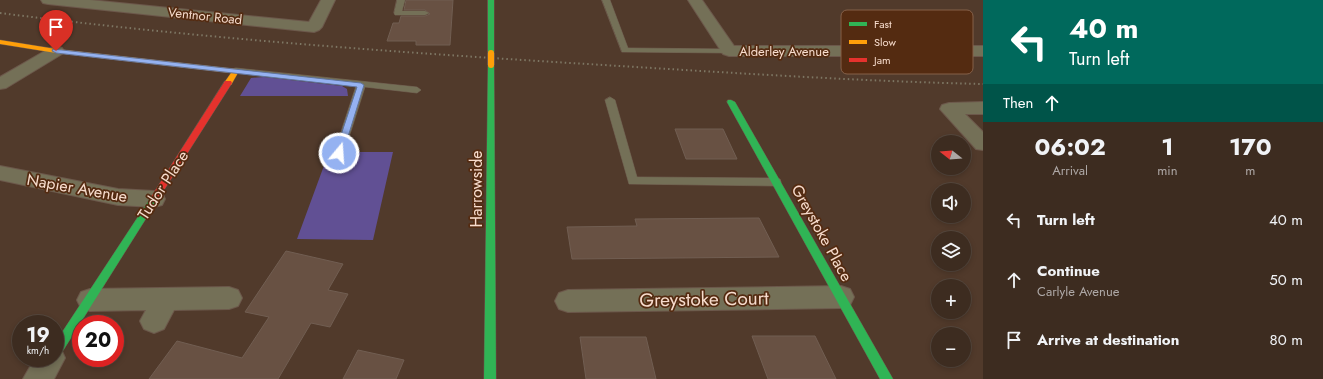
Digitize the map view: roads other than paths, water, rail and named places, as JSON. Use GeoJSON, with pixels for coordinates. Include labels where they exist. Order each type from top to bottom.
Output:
{"type":"FeatureCollection","features":[{"type":"Feature","properties":{"kind":"street","name":"Ventnor Road"},"geometry":{"type":"LineString","coordinates":[[48,0],[314,27],[328,0]]}},
{"type":"Feature","properties":{"kind":"street"},"geometry":{"type":"LineString","coordinates":[[174,13],[186,0]]}},
{"type":"Feature","properties":{"kind":"street","name":"Harrowside"},"geometry":{"type":"LineString","coordinates":[[490,379],[492,0]]}},
{"type":"Feature","properties":{"kind":"street"},"geometry":{"type":"LineString","coordinates":[[696,0],[729,51]]}},
{"type":"Feature","properties":{"kind":"street"},"geometry":{"type":"LineString","coordinates":[[0,42],[56,51],[236,72]]}},
{"type":"Feature","properties":{"kind":"street"},"geometry":{"type":"LineString","coordinates":[[0,84],[56,51]]}},
{"type":"Feature","properties":{"kind":"street","name":"Alderley Avenue"},"geometry":{"type":"LineString","coordinates":[[729,51],[841,51]]}},
{"type":"Feature","properties":{"kind":"street","name":"Tudor Place"},"geometry":{"type":"LineString","coordinates":[[64,339],[236,72]]}},
{"type":"Feature","properties":{"kind":"street","name":"Greystoke Place"},"geometry":{"type":"LineString","coordinates":[[731,102],[887,379]]}},
{"type":"Feature","properties":{"kind":"street"},"geometry":{"type":"LineString","coordinates":[[983,108],[949,108],[983,144]]}},
{"type":"Feature","properties":{"kind":"street","name":"Napier Avenue"},"geometry":{"type":"LineString","coordinates":[[0,173],[118,197],[154,199]]}},
{"type":"Feature","properties":{"kind":"street","name":"Greystoke Court"},"geometry":{"type":"LineString","coordinates":[[568,300],[840,296]]}},
{"type":"Feature","properties":{"kind":"street"},"geometry":{"type":"LineString","coordinates":[[90,300],[160,310],[229,298]]}},
{"type":"Feature","properties":{"kind":"street"},"geometry":{"type":"LineString","coordinates":[[38,379],[46,367]]}},
{"type":"Feature","properties":{"kind":"lane"},"geometry":{"type":"LineString","coordinates":[[401,0],[398,13],[425,13]]}},
{"type":"Feature","properties":{"kind":"lane"},"geometry":{"type":"LineString","coordinates":[[606,0],[625,50],[729,51]]}},
{"type":"Feature","properties":{"kind":"lane"},"geometry":{"type":"LineString","coordinates":[[236,72],[418,90]]}},
{"type":"Feature","properties":{"kind":"lane"},"geometry":{"type":"LineString","coordinates":[[339,153],[361,85]]}},
{"type":"Feature","properties":{"kind":"lane"},"geometry":{"type":"LineString","coordinates":[[610,100],[633,181],[776,182]]}},
{"type":"Feature","properties":{"kind":"railway"},"geometry":{"type":"LineString","coordinates":[[0,13],[146,30],[367,49],[785,76],[983,84]]}}]}
